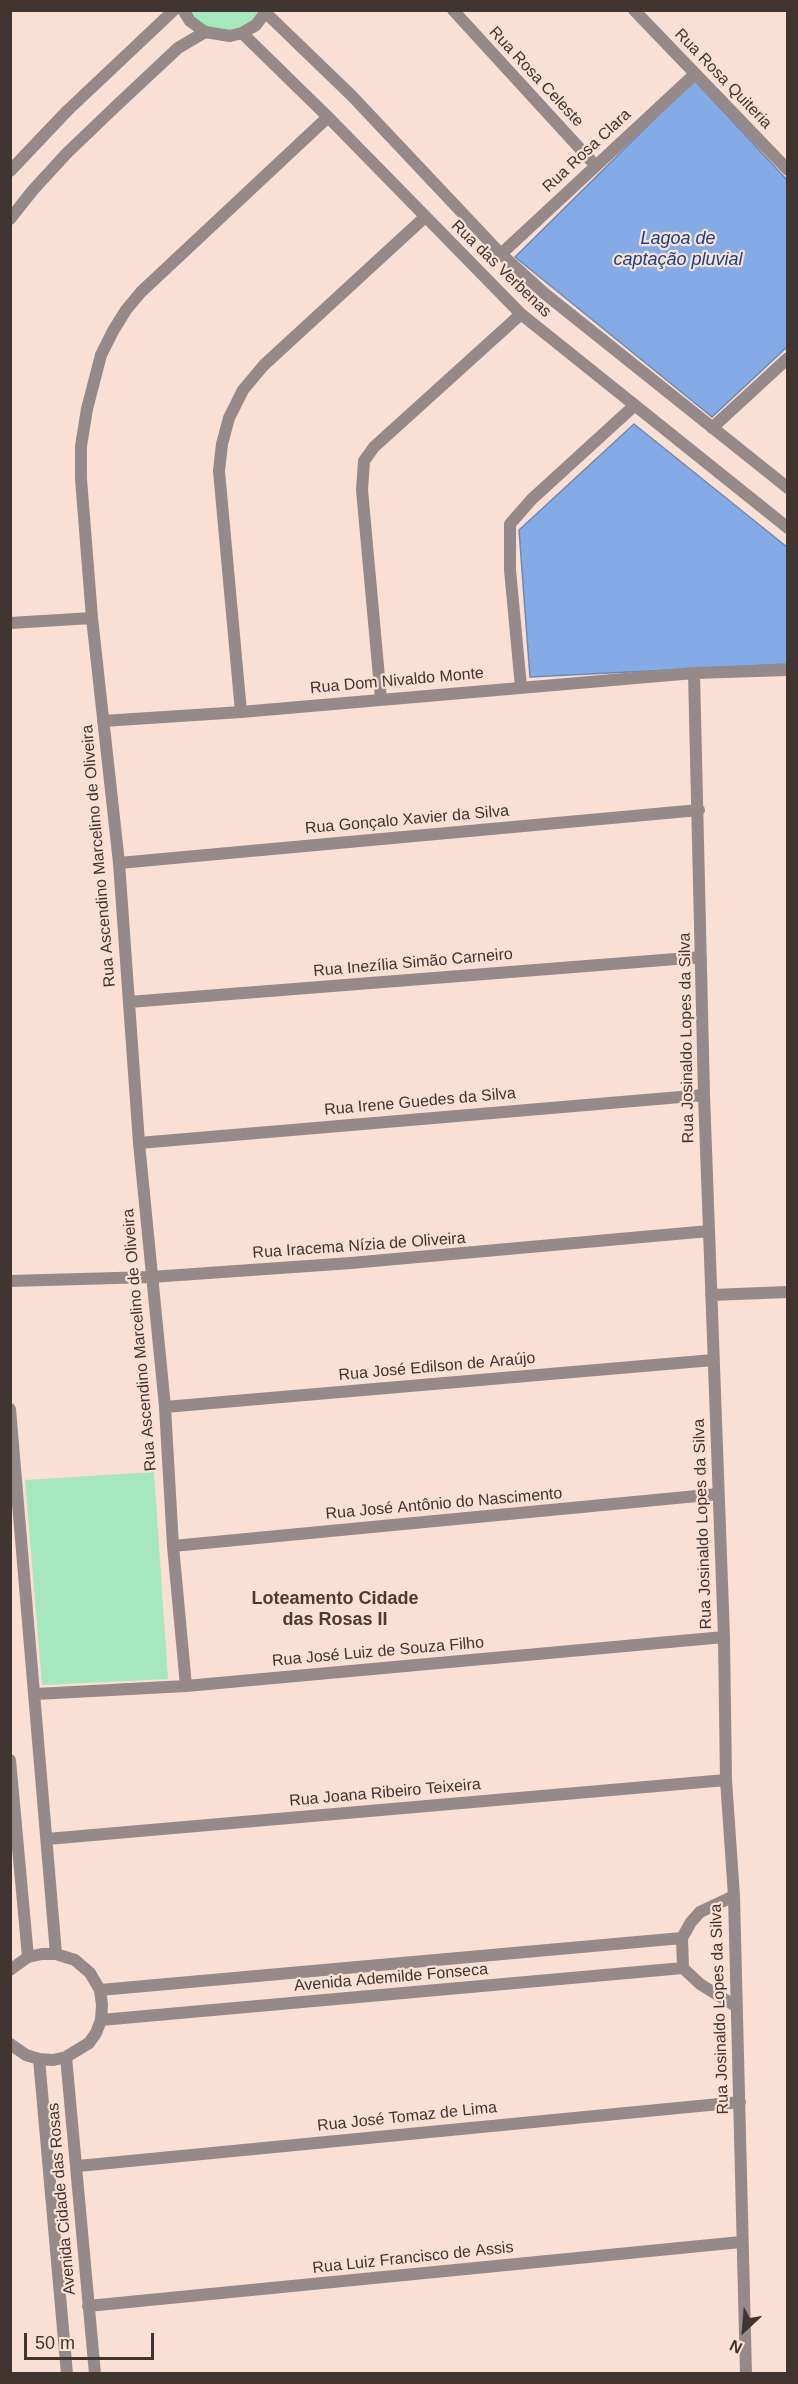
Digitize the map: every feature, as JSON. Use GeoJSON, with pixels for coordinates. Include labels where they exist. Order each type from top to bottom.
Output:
{"type":"FeatureCollection","features":[{"type":"Feature","properties":{"kind":"street"},"geometry":{"type":"LineString","coordinates":[[10,171],[67,111],[174,10]]}},
{"type":"Feature","properties":{"kind":"street"},"geometry":{"type":"LineString","coordinates":[[183,10],[189,21],[205,32],[217,36],[242,33],[256,25],[267,12]]}},
{"type":"Feature","properties":{"kind":"street","name":"Rua Rosa Celeste"},"geometry":{"type":"LineString","coordinates":[[453,10],[595,165]]}},
{"type":"Feature","properties":{"kind":"street","name":"Rua Rosa Quiteria"},"geometry":{"type":"LineString","coordinates":[[634,10],[788,170]]}},
{"type":"Feature","properties":{"kind":"street","name":"Rua das Verbenas"},"geometry":{"type":"LineString","coordinates":[[267,12],[352,96],[501,254],[544,293],[788,488]]}},
{"type":"Feature","properties":{"kind":"street"},"geometry":{"type":"LineString","coordinates":[[10,219],[54,168],[114,108],[178,48],[205,32]]}},
{"type":"Feature","properties":{"kind":"street","name":"Rua das Verbenas"},"geometry":{"type":"LineString","coordinates":[[242,33],[328,117],[521,314],[788,528]]}},
{"type":"Feature","properties":{"kind":"street","name":"Rua Rosa Clara"},"geometry":{"type":"LineString","coordinates":[[501,254],[695,74]]}},
{"type":"Feature","properties":{"kind":"street","name":"Rua Ascendino Marcelino de Oliveira"},"geometry":{"type":"LineString","coordinates":[[186,1686],[173,1546],[165,1407],[139,1143],[118,863],[92,618],[81,479],[81,446],[87,409],[101,355],[113,331],[141,292],[328,117]]}},
{"type":"Feature","properties":{"kind":"street"},"geometry":{"type":"LineString","coordinates":[[241,712],[219,471],[222,444],[229,418],[243,390],[264,365],[425,217]]}},
{"type":"Feature","properties":{"kind":"street"},"geometry":{"type":"LineString","coordinates":[[381,699],[362,490],[364,461],[374,447],[521,314]]}},
{"type":"Feature","properties":{"kind":"street"},"geometry":{"type":"LineString","coordinates":[[712,428],[788,358]]}},
{"type":"Feature","properties":{"kind":"street"},"geometry":{"type":"LineString","coordinates":[[521,687],[510,570],[510,524],[532,499],[635,405]]}},
{"type":"Feature","properties":{"kind":"street"},"geometry":{"type":"LineString","coordinates":[[10,623],[92,618]]}},
{"type":"Feature","properties":{"kind":"street","name":"Rua Dom Nivaldo Monte"},"geometry":{"type":"LineString","coordinates":[[103,721],[241,712],[694,673],[788,670]]}},
{"type":"Feature","properties":{"kind":"street","name":"Rua Josinaldo Lopes da Silva"},"geometry":{"type":"LineString","coordinates":[[694,673],[704,1095],[724,1637],[726,1780],[734,1896],[746,2373]]}},
{"type":"Feature","properties":{"kind":"street","name":"Rua Gonçalo Xavier da Silva"},"geometry":{"type":"LineString","coordinates":[[118,863],[699,810]]}},
{"type":"Feature","properties":{"kind":"street","name":"Rua Inezília Simão Carneiro"},"geometry":{"type":"LineString","coordinates":[[129,1002],[701,957]]}},
{"type":"Feature","properties":{"kind":"street","name":"Rua Irene Guedes da Silva"},"geometry":{"type":"LineString","coordinates":[[139,1143],[704,1095]]}},
{"type":"Feature","properties":{"kind":"street","name":"Rua Iracema Nízia de Oliveira"},"geometry":{"type":"LineString","coordinates":[[10,1281],[151,1277],[512,1251],[710,1231]]}},
{"type":"Feature","properties":{"kind":"street"},"geometry":{"type":"LineString","coordinates":[[711,1295],[788,1292]]}},
{"type":"Feature","properties":{"kind":"street","name":"Rua José Edilson de Araújo"},"geometry":{"type":"LineString","coordinates":[[165,1407],[713,1360]]}},
{"type":"Feature","properties":{"kind":"street"},"geometry":{"type":"LineString","coordinates":[[10,1408],[36,1694],[56,1954]]}},
{"type":"Feature","properties":{"kind":"street","name":"Rua José Antônio do Nascimento"},"geometry":{"type":"LineString","coordinates":[[173,1546],[718,1494]]}},
{"type":"Feature","properties":{"kind":"street","name":"Rua José Luiz de Souza Filho"},"geometry":{"type":"LineString","coordinates":[[36,1694],[186,1686],[724,1637]]}},
{"type":"Feature","properties":{"kind":"street"},"geometry":{"type":"LineString","coordinates":[[10,1760],[28,1958]]}},
{"type":"Feature","properties":{"kind":"street","name":"Rua Joana Ribeiro Teixeira"},"geometry":{"type":"LineString","coordinates":[[47,1839],[726,1780]]}},
{"type":"Feature","properties":{"kind":"street"},"geometry":{"type":"LineString","coordinates":[[734,1896],[700,1912],[682,1938],[683,1968],[700,1984],[737,2007]]}},
{"type":"Feature","properties":{"kind":"street","name":"Avenida Ademilde Fonseca"},"geometry":{"type":"LineString","coordinates":[[100,1990],[682,1938]]}},
{"type":"Feature","properties":{"kind":"street"},"geometry":{"type":"LineString","coordinates":[[10,1970],[28,1958],[42,1954],[56,1954],[75,1960],[90,1973],[100,1990],[102,2005],[101,2020],[88,2043],[66,2058],[39,2059],[26,2055],[10,2044]]}},
{"type":"Feature","properties":{"kind":"street","name":"Avenida Ademilde Fonseca"},"geometry":{"type":"LineString","coordinates":[[101,2020],[683,1968]]}},
{"type":"Feature","properties":{"kind":"street","name":"Avenida Cidade das Rosas"},"geometry":{"type":"LineString","coordinates":[[66,2058],[78,2166],[95,2373]]}},
{"type":"Feature","properties":{"kind":"street","name":"Avenida Cidade das Rosas"},"geometry":{"type":"LineString","coordinates":[[39,2059],[68,2373]]}},
{"type":"Feature","properties":{"kind":"street","name":"Rua José Tomaz de Lima"},"geometry":{"type":"LineString","coordinates":[[78,2166],[740,2102]]}},
{"type":"Feature","properties":{"kind":"street","name":"Rua Luiz Francisco de Assis"},"geometry":{"type":"LineString","coordinates":[[88,2306],[741,2242]]}},
{"type":"Feature","properties":{"kind":"green space"},"geometry":{"type":"Polygon","coordinates":[[[186,11],[261,11],[247,26],[234,32],[206,29],[186,11]]]}},
{"type":"Feature","properties":{"kind":"green space"},"geometry":{"type":"Polygon","coordinates":[[[154,1472],[168,1679],[42,1685],[25,1480],[154,1472]]]}},
{"type":"Feature","properties":{"kind":"water","name":"Lagoa de captação pluvial"},"geometry":{"type":"Polygon","coordinates":[[[694,80],[787,180],[787,347],[712,417],[515,257],[694,80]]]}},
{"type":"Feature","properties":{"kind":"water"},"geometry":{"type":"Polygon","coordinates":[[[634,424],[787,547],[787,664],[530,677],[519,530],[634,424]]]}},
{"type":"Feature","properties":{"kind":"district","name":"Loteamento Cidade das Rosas II"},"geometry":{"type":"Point","coordinates":[335,1609]}}]}
